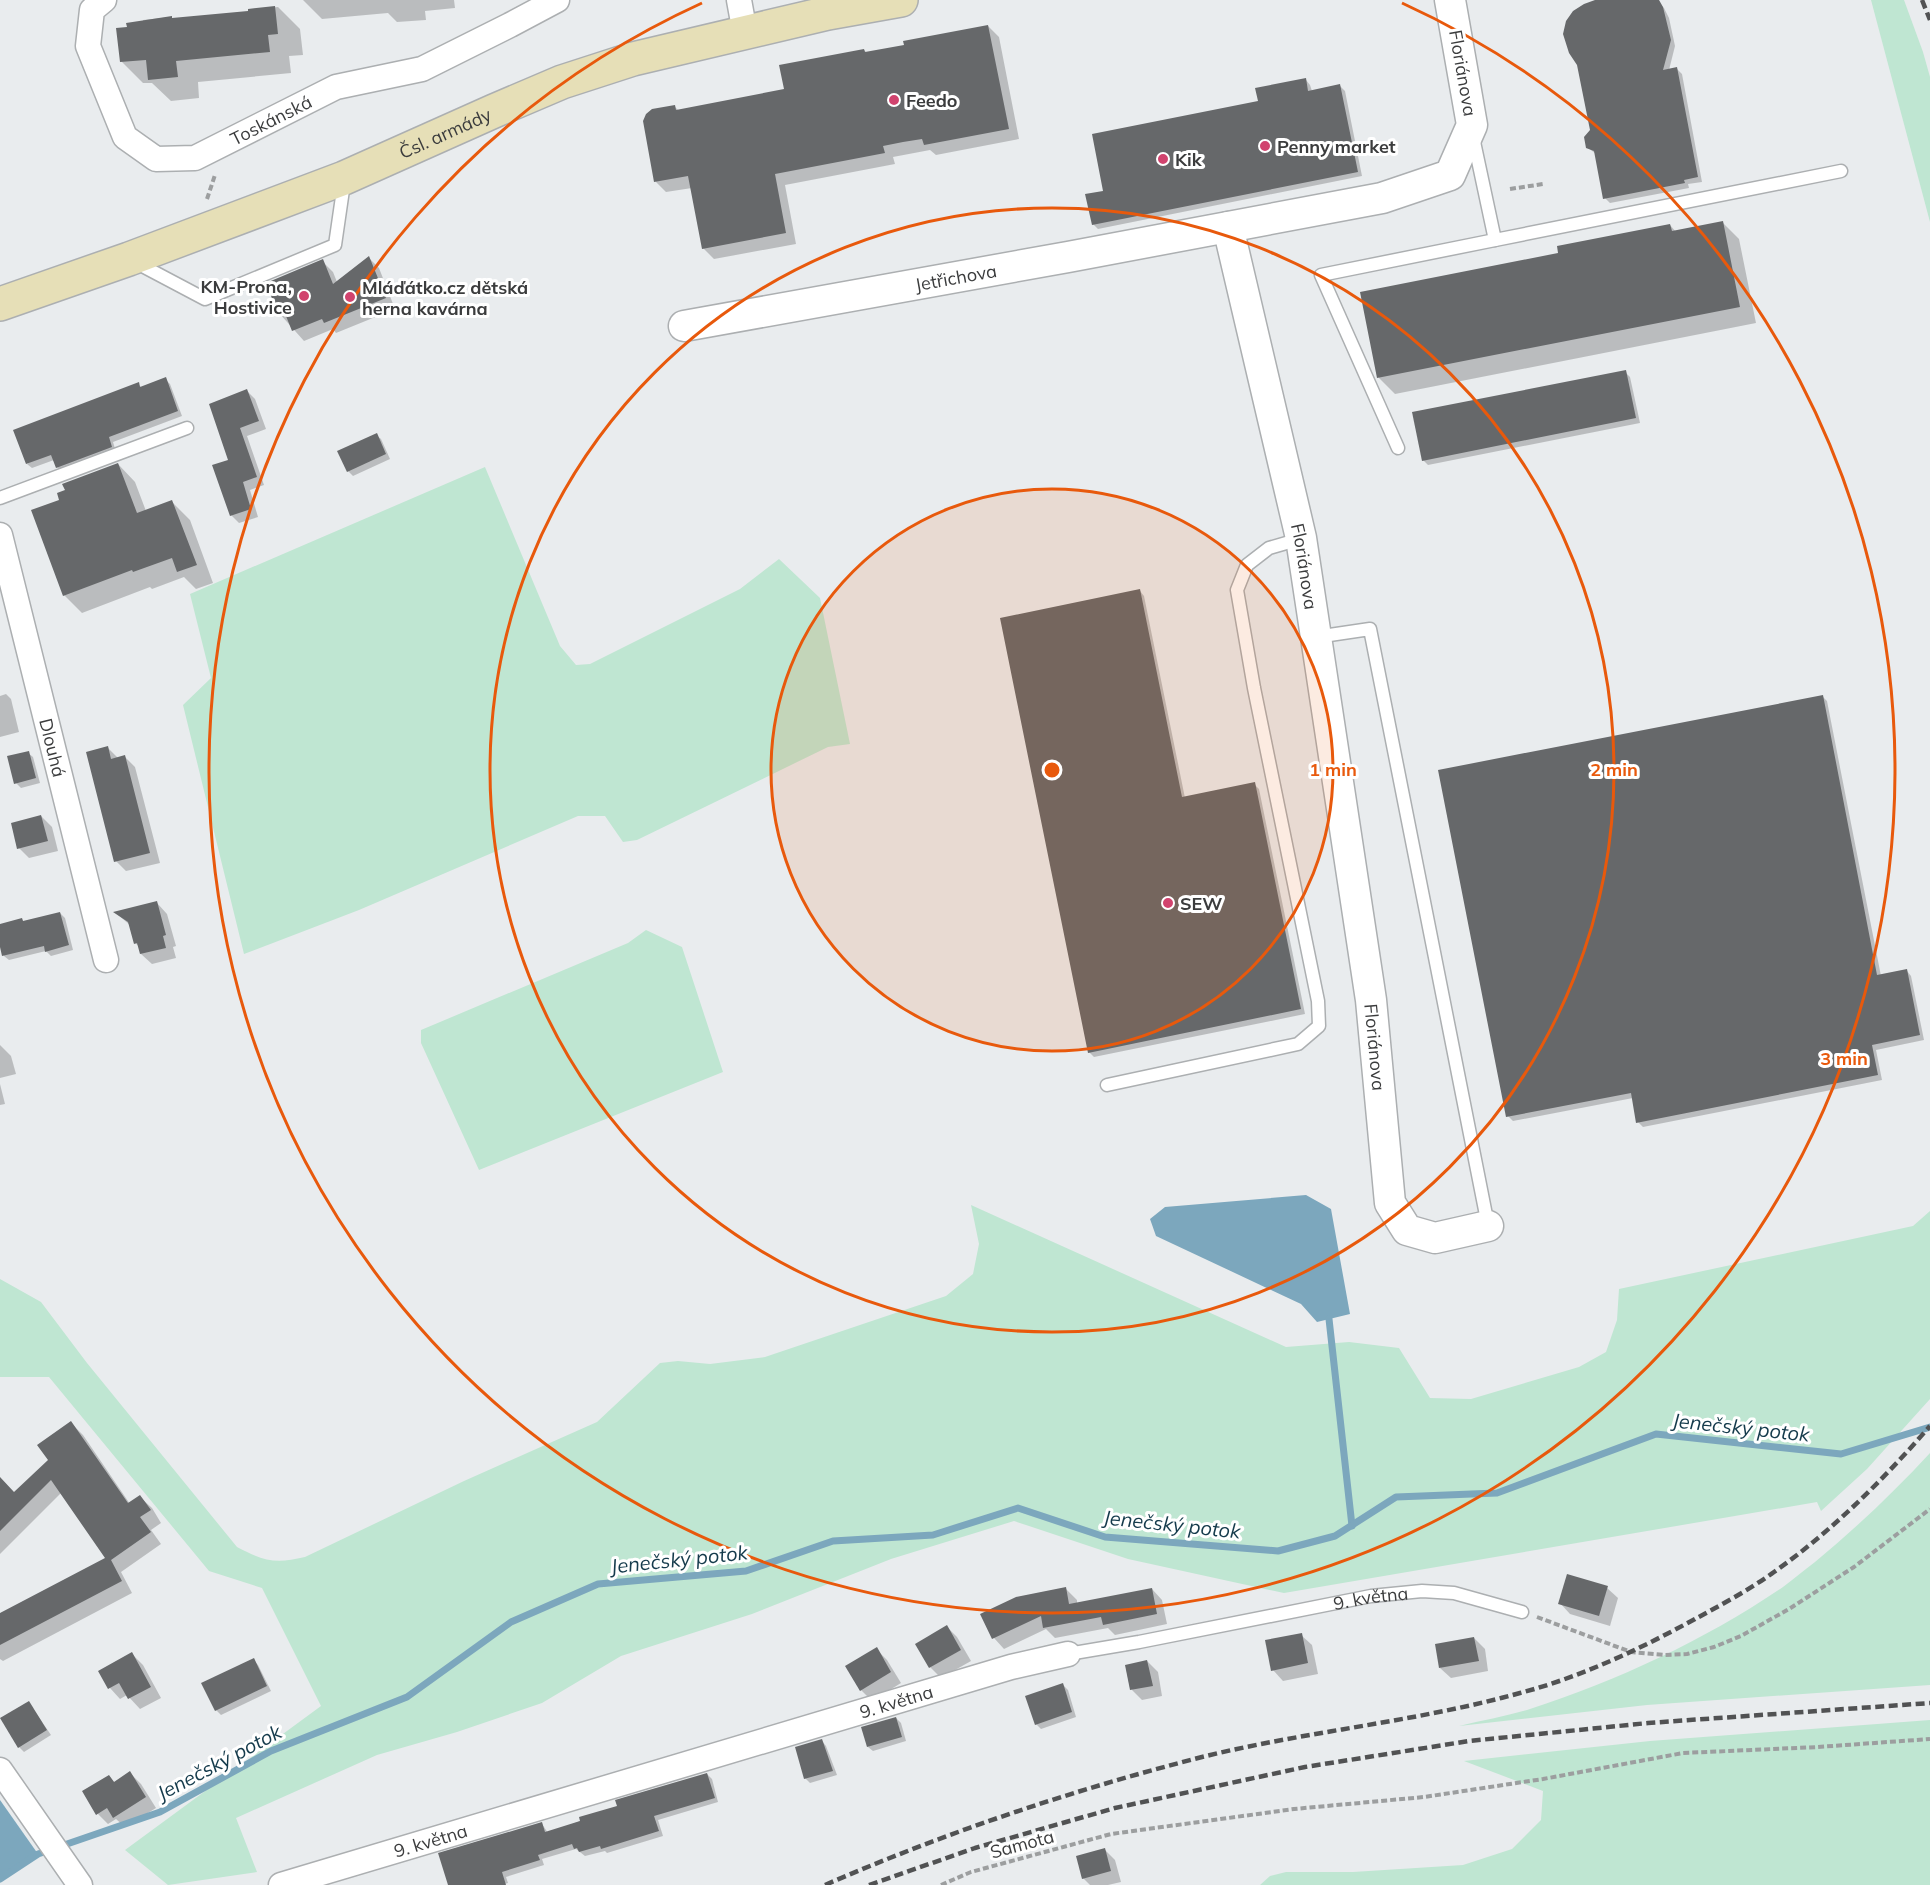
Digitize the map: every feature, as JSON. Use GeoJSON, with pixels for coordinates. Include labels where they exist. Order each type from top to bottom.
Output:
{"type":"FeatureCollection","features":[{"type":"Feature","properties":{"kind":"main road","name":"Čsl. armády"},"geometry":{"type":"LineString","coordinates":[[0,304],[129,259],[344,178],[562,82],[633,59],[828,13],[901,0]]}},
{"type":"Feature","properties":{"kind":"street","name":"Toskánská"},"geometry":{"type":"LineString","coordinates":[[104,0],[92,10],[88,46],[125,137],[156,159],[195,158],[336,87],[422,69],[557,0]]}},
{"type":"Feature","properties":{"kind":"street"},"geometry":{"type":"LineString","coordinates":[[739,0],[745,33]]}},
{"type":"Feature","properties":{"kind":"street","name":"Floriánova"},"geometry":{"type":"LineString","coordinates":[[1450,0],[1471,127],[1450,175],[1382,198],[1228,227],[1301,538],[1371,1000],[1390,1203],[1407,1230],[1436,1238],[1488,1226]]}},
{"type":"Feature","properties":{"kind":"street","name":"Jetřichova"},"geometry":{"type":"LineString","coordinates":[[684,326],[1228,227]]}},
{"type":"Feature","properties":{"kind":"street","name":"Dlouhá"},"geometry":{"type":"LineString","coordinates":[[0,535],[106,960]]}},
{"type":"Feature","properties":{"kind":"street","name":"9. května"},"geometry":{"type":"LineString","coordinates":[[281,1885],[1000,1670],[1068,1654]]}},
{"type":"Feature","properties":{"kind":"street"},"geometry":{"type":"LineString","coordinates":[[0,1770],[80,1885]]}},
{"type":"Feature","properties":{"kind":"lane"},"geometry":{"type":"LineString","coordinates":[[1471,127],[1495,240]]}},
{"type":"Feature","properties":{"kind":"lane"},"geometry":{"type":"LineString","coordinates":[[1398,448],[1322,276],[1840,171]]}},
{"type":"Feature","properties":{"kind":"lane"},"geometry":{"type":"LineString","coordinates":[[129,259],[205,299],[335,245],[344,178]]}},
{"type":"Feature","properties":{"kind":"lane"},"geometry":{"type":"LineString","coordinates":[[0,498],[187,429]]}},
{"type":"Feature","properties":{"kind":"lane"},"geometry":{"type":"LineString","coordinates":[[1107,1085],[1298,1044],[1319,1026],[1318,1001],[1237,590],[1247,565],[1269,548],[1301,538]]}},
{"type":"Feature","properties":{"kind":"lane"},"geometry":{"type":"LineString","coordinates":[[1316,637],[1370,629],[1488,1226]]}},
{"type":"Feature","properties":{"kind":"lane","name":"9. května"},"geometry":{"type":"LineString","coordinates":[[1068,1654],[1371,1596],[1422,1591],[1454,1593],[1522,1612]]}},
{"type":"Feature","properties":{"kind":"path"},"geometry":{"type":"LineString","coordinates":[[195,234],[225,143]]}},
{"type":"Feature","properties":{"kind":"path"},"geometry":{"type":"LineString","coordinates":[[1510,189],[1543,184]]}},
{"type":"Feature","properties":{"kind":"path"},"geometry":{"type":"LineString","coordinates":[[1522,1612],[1631,1652],[1665,1655],[1688,1654],[1741,1636],[1789,1608],[1854,1567],[1930,1509]]}},
{"type":"Feature","properties":{"kind":"path","name":"Samota"},"geometry":{"type":"LineString","coordinates":[[941,1885],[971,1872],[1111,1834],[1294,1809],[1424,1797],[1543,1779],[1683,1753],[1930,1739]]}},
{"type":"Feature","properties":{"kind":"green space"},"geometry":{"type":"Polygon","coordinates":[[[1871,0],[1904,0],[1930,77],[1930,222],[1871,0]]]}},
{"type":"Feature","properties":{"kind":"green space"},"geometry":{"type":"Polygon","coordinates":[[[485,467],[560,646],[576,665],[590,664],[740,589],[779,559],[820,598],[850,744],[828,747],[637,840],[623,842],[605,816],[578,816],[359,910],[244,954],[183,705],[211,678],[190,594],[485,467]]]}},
{"type":"Feature","properties":{"kind":"green space"},"geometry":{"type":"Polygon","coordinates":[[[646,930],[682,947],[723,1072],[479,1170],[421,1043],[421,1030],[628,943],[646,930]]]}},
{"type":"Feature","properties":{"kind":"green space"},"geometry":{"type":"Polygon","coordinates":[[[971,1205],[1286,1347],[1349,1342],[1399,1348],[1430,1398],[1471,1399],[1579,1367],[1606,1352],[1617,1320],[1619,1289],[1913,1226],[1930,1211],[1930,1399],[1867,1469],[1821,1511],[1817,1502],[1284,1593],[1128,1559],[1014,1521],[891,1559],[752,1614],[621,1656],[542,1703],[457,1732],[377,1755],[236,1818],[257,1872],[168,1885],[125,1850],[321,1706],[262,1588],[209,1571],[49,1377],[0,1377],[0,1279],[41,1302],[87,1363],[237,1547],[262,1558],[277,1561],[305,1557],[464,1481],[597,1422],[660,1363],[678,1361],[710,1364],[765,1357],[946,1296],[973,1274],[979,1244],[971,1205]]]}},
{"type":"Feature","properties":{"kind":"green space"},"geometry":{"type":"Polygon","coordinates":[[[1930,1453],[1930,1685],[1647,1705],[1459,1726],[1513,1714],[1563,1698],[1629,1672],[1723,1624],[1783,1587],[1815,1562],[1903,1482],[1930,1453]]]}},
{"type":"Feature","properties":{"kind":"green space"},"geometry":{"type":"Polygon","coordinates":[[[1930,1720],[1930,1885],[1260,1885],[1270,1876],[1286,1872],[1353,1872],[1463,1865],[1512,1849],[1541,1820],[1543,1791],[1464,1761],[1650,1741],[1930,1720]]]}},
{"type":"Feature","properties":{"kind":"water"},"geometry":{"type":"Polygon","coordinates":[[[1306,1195],[1331,1209],[1350,1314],[1317,1322],[1301,1304],[1156,1236],[1150,1219],[1165,1207],[1306,1195]]]}},
{"type":"Feature","properties":{"kind":"water"},"geometry":{"type":"Polygon","coordinates":[[[0,1800],[38,1854],[0,1879],[0,1800]]]}},
{"type":"Feature","properties":{"kind":"building"},"geometry":{"type":"Polygon","coordinates":[[[1595,0],[1659,0],[1663,7],[1671,40],[1663,70],[1677,67],[1698,177],[1684,180],[1685,183],[1603,199],[1594,151],[1586,148],[1584,137],[1590,130],[1577,65],[1569,53],[1563,34],[1566,21],[1573,11],[1595,0]]]}},
{"type":"Feature","properties":{"kind":"building"},"geometry":{"type":"Polygon","coordinates":[[[275,6],[278,34],[268,35],[270,52],[176,61],[178,77],[148,80],[146,60],[120,62],[116,28],[127,27],[126,23],[172,16],[172,18],[248,11],[248,9],[275,6]]]}},
{"type":"Feature","properties":{"kind":"building"},"geometry":{"type":"Polygon","coordinates":[[[988,25],[1009,129],[924,145],[922,139],[903,142],[883,146],[885,153],[775,174],[786,233],[702,249],[688,176],[654,182],[643,121],[652,109],[675,105],[676,110],[784,89],[779,65],[864,49],[865,52],[904,45],[903,41],[988,25]]]}},
{"type":"Feature","properties":{"kind":"building"},"geometry":{"type":"Polygon","coordinates":[[[1306,78],[1308,91],[1340,84],[1358,172],[1092,225],[1085,194],[1103,191],[1092,134],[1258,101],[1255,88],[1306,78]]]}},
{"type":"Feature","properties":{"kind":"building"},"geometry":{"type":"Polygon","coordinates":[[[1723,221],[1740,307],[1377,378],[1360,292],[1558,253],[1557,246],[1670,224],[1672,231],[1723,221]]]}},
{"type":"Feature","properties":{"kind":"building"},"geometry":{"type":"Polygon","coordinates":[[[369,256],[386,298],[324,323],[322,319],[292,331],[284,311],[278,314],[266,283],[323,259],[333,284],[369,256]]]}},
{"type":"Feature","properties":{"kind":"building"},"geometry":{"type":"Polygon","coordinates":[[[1626,370],[1636,418],[1422,461],[1412,412],[1626,370]]]}},
{"type":"Feature","properties":{"kind":"building"},"geometry":{"type":"Polygon","coordinates":[[[166,377],[178,411],[109,437],[112,447],[56,468],[51,455],[26,464],[13,430],[139,382],[140,387],[166,377]]]}},
{"type":"Feature","properties":{"kind":"building"},"geometry":{"type":"Polygon","coordinates":[[[247,389],[259,421],[240,428],[257,477],[243,482],[251,509],[230,516],[212,465],[228,460],[209,404],[247,389]]]}},
{"type":"Feature","properties":{"kind":"building"},"geometry":{"type":"Polygon","coordinates":[[[377,433],[386,454],[347,472],[337,451],[377,433]]]}},
{"type":"Feature","properties":{"kind":"building"},"geometry":{"type":"Polygon","coordinates":[[[118,463],[137,513],[172,500],[197,565],[177,572],[172,558],[133,572],[132,570],[63,596],[31,510],[59,500],[57,493],[65,490],[62,484],[118,463]]]}},
{"type":"Feature","properties":{"kind":"building","name":"SEW"},"geometry":{"type":"Polygon","coordinates":[[[1140,589],[1182,797],[1255,782],[1301,1009],[1088,1053],[1000,618],[1140,589]]]}},
{"type":"Feature","properties":{"kind":"building"},"geometry":{"type":"Polygon","coordinates":[[[1823,695],[1877,975],[1907,969],[1920,1035],[1872,1045],[1878,1075],[1636,1123],[1631,1093],[1506,1117],[1438,770],[1823,695]]]}},
{"type":"Feature","properties":{"kind":"building"},"geometry":{"type":"Polygon","coordinates":[[[108,746],[111,759],[125,755],[150,853],[114,862],[86,752],[108,746]]]}},
{"type":"Feature","properties":{"kind":"building"},"geometry":{"type":"Polygon","coordinates":[[[29,751],[36,778],[14,784],[7,756],[29,751]]]}},
{"type":"Feature","properties":{"kind":"building"},"geometry":{"type":"Polygon","coordinates":[[[41,815],[48,841],[17,849],[11,823],[41,815]]]}},
{"type":"Feature","properties":{"kind":"building"},"geometry":{"type":"Polygon","coordinates":[[[157,901],[166,935],[163,936],[166,948],[140,954],[137,943],[134,944],[128,922],[113,912],[157,901]]]}},
{"type":"Feature","properties":{"kind":"building"},"geometry":{"type":"Polygon","coordinates":[[[60,912],[69,945],[45,952],[44,946],[2,956],[0,924],[60,912]]]}},
{"type":"Feature","properties":{"kind":"building"},"geometry":{"type":"Polygon","coordinates":[[[71,1421],[128,1503],[140,1495],[151,1510],[140,1517],[151,1532],[111,1560],[122,1581],[0,1645],[0,1613],[105,1558],[51,1480],[0,1531],[0,1477],[14,1492],[48,1460],[37,1445],[71,1421]]]}},
{"type":"Feature","properties":{"kind":"building"},"geometry":{"type":"Polygon","coordinates":[[[1567,1574],[1608,1586],[1599,1616],[1558,1604],[1567,1574]]]}},
{"type":"Feature","properties":{"kind":"building"},"geometry":{"type":"Polygon","coordinates":[[[1066,1587],[1069,1604],[1152,1588],[1157,1614],[1103,1625],[1101,1617],[1043,1628],[1041,1616],[992,1639],[980,1614],[1016,1597],[1066,1587]]]}},
{"type":"Feature","properties":{"kind":"building"},"geometry":{"type":"Polygon","coordinates":[[[947,1625],[961,1650],[929,1668],[915,1644],[947,1625]]]}},
{"type":"Feature","properties":{"kind":"building"},"geometry":{"type":"Polygon","coordinates":[[[1302,1633],[1308,1663],[1271,1671],[1265,1640],[1302,1633]]]}},
{"type":"Feature","properties":{"kind":"building"},"geometry":{"type":"Polygon","coordinates":[[[1474,1637],[1479,1661],[1439,1668],[1435,1644],[1474,1637]]]}},
{"type":"Feature","properties":{"kind":"building"},"geometry":{"type":"Polygon","coordinates":[[[877,1647],[891,1672],[860,1691],[845,1666],[877,1647]]]}},
{"type":"Feature","properties":{"kind":"building"},"geometry":{"type":"Polygon","coordinates":[[[132,1652],[151,1687],[128,1699],[119,1683],[108,1689],[98,1671],[132,1652]]]}},
{"type":"Feature","properties":{"kind":"building"},"geometry":{"type":"Polygon","coordinates":[[[254,1658],[267,1686],[215,1711],[201,1683],[254,1658]]]}},
{"type":"Feature","properties":{"kind":"building"},"geometry":{"type":"Polygon","coordinates":[[[1147,1660],[1153,1686],[1130,1690],[1125,1665],[1147,1660]]]}},
{"type":"Feature","properties":{"kind":"building"},"geometry":{"type":"Polygon","coordinates":[[[1063,1683],[1072,1712],[1035,1725],[1025,1696],[1063,1683]]]}},
{"type":"Feature","properties":{"kind":"building"},"geometry":{"type":"Polygon","coordinates":[[[29,1701],[47,1730],[18,1748],[0,1718],[29,1701]]]}},
{"type":"Feature","properties":{"kind":"building"},"geometry":{"type":"Polygon","coordinates":[[[896,1717],[902,1737],[867,1747],[861,1727],[896,1717]]]}},
{"type":"Feature","properties":{"kind":"building"},"geometry":{"type":"Polygon","coordinates":[[[822,1739],[833,1771],[804,1779],[795,1747],[822,1739]]]}},
{"type":"Feature","properties":{"kind":"building"},"geometry":{"type":"Polygon","coordinates":[[[130,1771],[146,1797],[113,1818],[107,1808],[96,1815],[82,1791],[109,1775],[114,1782],[130,1771]]]}},
{"type":"Feature","properties":{"kind":"building"},"geometry":{"type":"Polygon","coordinates":[[[707,1773],[715,1798],[654,1816],[659,1831],[601,1849],[600,1846],[579,1852],[572,1844],[538,1855],[540,1860],[502,1872],[506,1885],[448,1885],[438,1853],[542,1822],[545,1832],[580,1821],[579,1817],[617,1806],[615,1800],[707,1773]]]}},
{"type":"Feature","properties":{"kind":"building"},"geometry":{"type":"Polygon","coordinates":[[[1105,1848],[1111,1871],[1082,1879],[1076,1856],[1105,1848]]]}},
{"type":"Feature","properties":{"kind":"waterway"},"geometry":{"type":"LineString","coordinates":[[1329,1319],[1352,1526]]}},
{"type":"Feature","properties":{"kind":"waterway","name":"Jenečský potok"},"geometry":{"type":"LineString","coordinates":[[0,1879],[38,1854],[160,1812],[271,1751],[407,1697],[511,1622],[598,1584],[746,1571],[833,1541],[933,1535],[1018,1508],[1105,1537],[1278,1551],[1335,1536],[1396,1497],[1497,1493],[1656,1434],[1841,1454],[1930,1427]]}},
{"type":"Feature","properties":{"kind":"railway"},"geometry":{"type":"LineString","coordinates":[[1922,0],[1930,20]]}},
{"type":"Feature","properties":{"kind":"railway"},"geometry":{"type":"LineString","coordinates":[[825,1885],[917,1847],[1106,1783],[1242,1748],[1481,1703],[1543,1686],[1588,1670],[1674,1630],[1735,1597],[1774,1572],[1856,1504],[1930,1426]]}},
{"type":"Feature","properties":{"kind":"railway"},"geometry":{"type":"LineString","coordinates":[[869,1885],[975,1848],[1115,1808],[1305,1767],[1469,1741],[1648,1723],[1930,1703]]}},
{"type":"Feature","properties":{"kind":"place","name":"Feedo"},"geometry":{"type":"Point","coordinates":[894,100]}},
{"type":"Feature","properties":{"kind":"place","name":"Penny market"},"geometry":{"type":"Point","coordinates":[1265,146]}},
{"type":"Feature","properties":{"kind":"place","name":"Kik"},"geometry":{"type":"Point","coordinates":[1163,159]}},
{"type":"Feature","properties":{"kind":"place","name":"KM-Prona, Hostivice"},"geometry":{"type":"Point","coordinates":[304,296]}},
{"type":"Feature","properties":{"kind":"place","name":"Mláďátko.cz dětská herna kavárna"},"geometry":{"type":"Point","coordinates":[350,297]}},
{"type":"Feature","properties":{"kind":"place","name":"SEW"},"geometry":{"type":"Point","coordinates":[1168,903]}}]}
